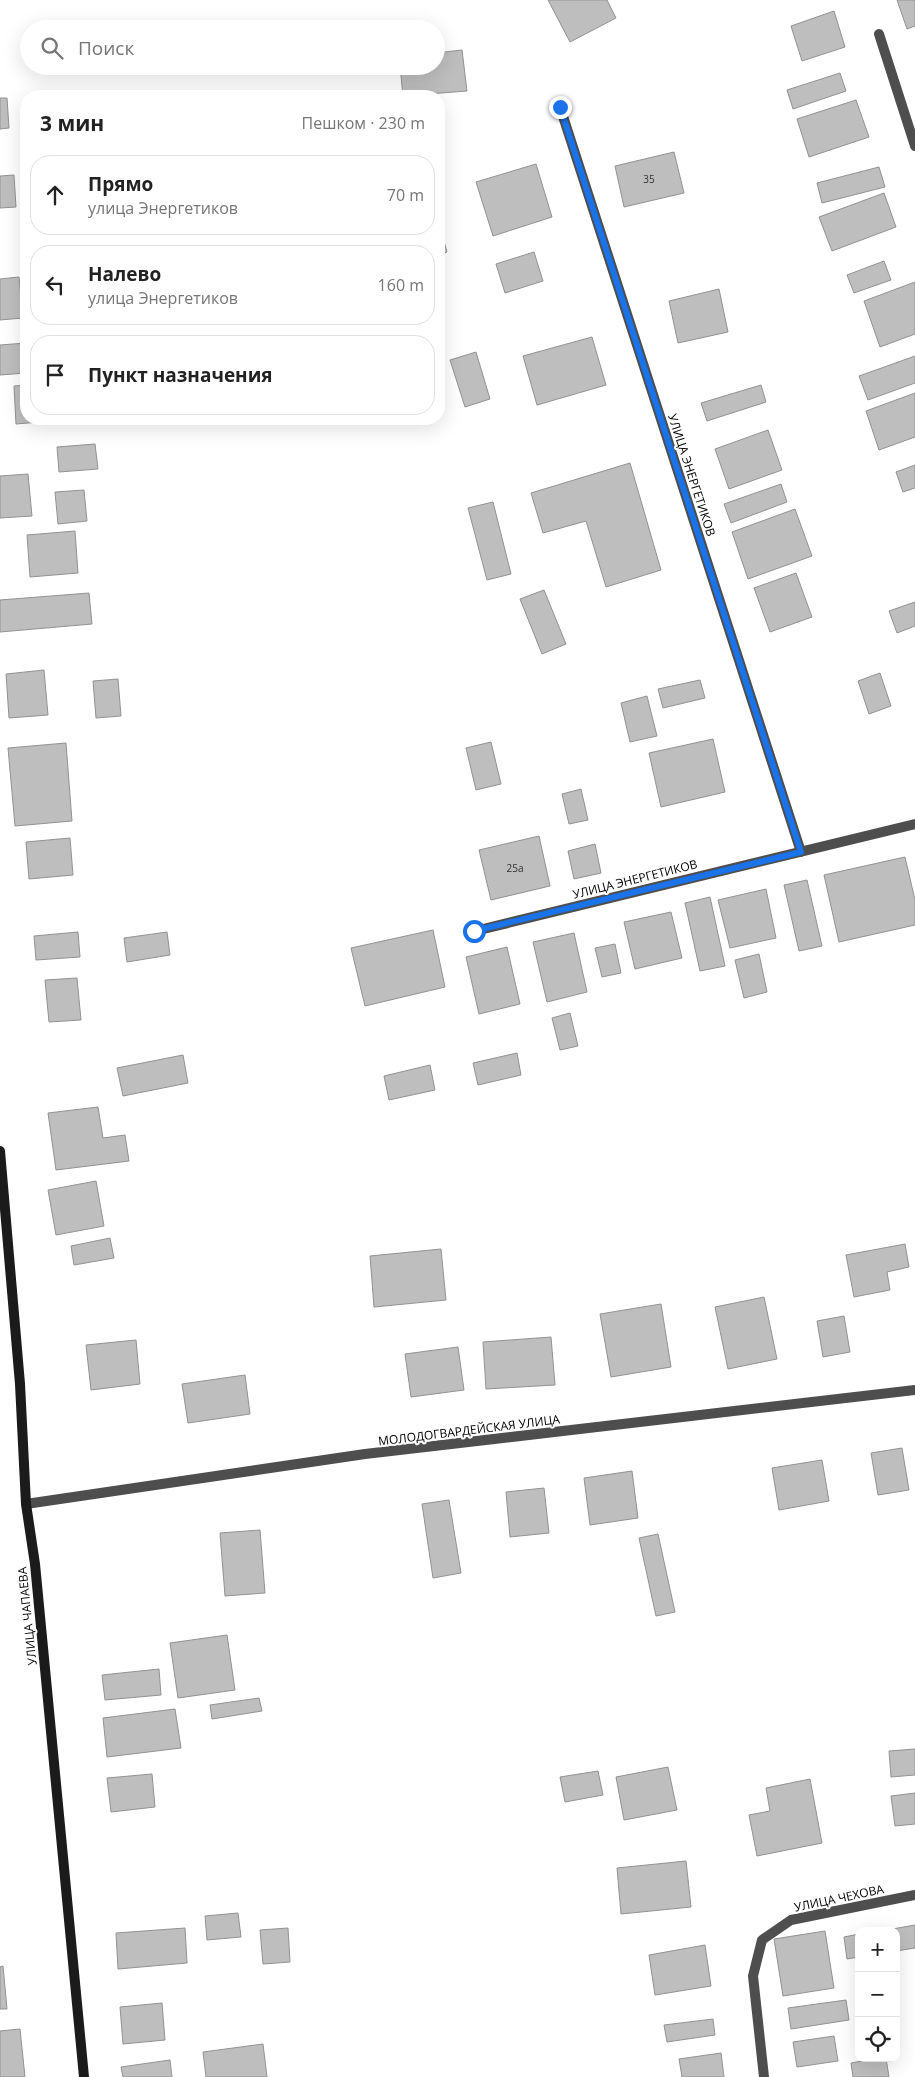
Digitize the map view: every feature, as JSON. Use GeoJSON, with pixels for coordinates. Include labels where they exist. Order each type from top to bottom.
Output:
{"type":"FeatureCollection","features":[{"type":"Feature","properties":{"kind":"main road","name":"УЛИЦА ЧАПАЕВА"},"geometry":{"type":"LineString","coordinates":[[0,1151],[20,1384],[26,1504],[36,1574],[84,2077]]}},
{"type":"Feature","properties":{"kind":"street"},"geometry":{"type":"LineString","coordinates":[[879,34],[915,146]]}},
{"type":"Feature","properties":{"kind":"street","name":"УЛИЦА ЭНЕРГЕТИКОВ"},"geometry":{"type":"LineString","coordinates":[[560,107],[801,852]]}},
{"type":"Feature","properties":{"kind":"street","name":"УЛИЦА ЭНЕРГЕТИКОВ"},"geometry":{"type":"LineString","coordinates":[[474,931],[915,824]]}},
{"type":"Feature","properties":{"kind":"street","name":"МОЛОДОГВАРДЕЙСКАЯ УЛИЦА"},"geometry":{"type":"LineString","coordinates":[[26,1504],[365,1454],[915,1390]]}},
{"type":"Feature","properties":{"kind":"street","name":"УЛИЦА ЧЕХОВА"},"geometry":{"type":"LineString","coordinates":[[764,2077],[754,1976],[762,1940],[791,1920],[915,1895]]}},
{"type":"Feature","properties":{"kind":"building"},"geometry":{"type":"Polygon","coordinates":[[[548,0],[607,0],[616,18],[570,42],[548,0]]]}},
{"type":"Feature","properties":{"kind":"building"},"geometry":{"type":"Polygon","coordinates":[[[897,0],[915,0],[915,26],[907,29],[897,0]]]}},
{"type":"Feature","properties":{"kind":"building"},"geometry":{"type":"Polygon","coordinates":[[[834,11],[845,47],[802,61],[791,26],[834,11]]]}},
{"type":"Feature","properties":{"kind":"building"},"geometry":{"type":"Polygon","coordinates":[[[462,50],[467,91],[445,93],[445,90],[402,90],[401,75],[445,75],[445,52],[462,50]]]}},
{"type":"Feature","properties":{"kind":"building"},"geometry":{"type":"Polygon","coordinates":[[[840,73],[846,91],[793,109],[787,90],[840,73]]]}},
{"type":"Feature","properties":{"kind":"building"},"geometry":{"type":"Polygon","coordinates":[[[0,98],[7,98],[9,128],[0,129],[0,98]]]}},
{"type":"Feature","properties":{"kind":"building"},"geometry":{"type":"Polygon","coordinates":[[[856,100],[869,137],[809,157],[797,119],[856,100]]]}},
{"type":"Feature","properties":{"kind":"building"},"geometry":{"type":"Polygon","coordinates":[[[674,152],[684,193],[624,207],[615,166],[674,152]]]}},
{"type":"Feature","properties":{"kind":"building"},"geometry":{"type":"Polygon","coordinates":[[[536,164],[552,217],[493,236],[476,182],[536,164]]]}},
{"type":"Feature","properties":{"kind":"building"},"geometry":{"type":"Polygon","coordinates":[[[879,167],[885,187],[822,203],[817,183],[879,167]]]}},
{"type":"Feature","properties":{"kind":"building"},"geometry":{"type":"Polygon","coordinates":[[[14,175],[16,207],[0,208],[0,176],[14,175]]]}},
{"type":"Feature","properties":{"kind":"building"},"geometry":{"type":"Polygon","coordinates":[[[884,193],[896,227],[832,251],[819,217],[884,193]]]}},
{"type":"Feature","properties":{"kind":"building"},"geometry":{"type":"Polygon","coordinates":[[[534,252],[543,281],[505,293],[496,264],[534,252]]]}},
{"type":"Feature","properties":{"kind":"building"},"geometry":{"type":"Polygon","coordinates":[[[884,261],[891,280],[854,293],[847,275],[884,261]]]}},
{"type":"Feature","properties":{"kind":"building"},"geometry":{"type":"Polygon","coordinates":[[[19,277],[20,318],[0,320],[0,279],[19,277]]]}},
{"type":"Feature","properties":{"kind":"building"},"geometry":{"type":"Polygon","coordinates":[[[915,282],[915,334],[880,347],[864,301],[915,282]]]}},
{"type":"Feature","properties":{"kind":"building"},"geometry":{"type":"Polygon","coordinates":[[[719,289],[728,332],[678,343],[669,301],[719,289]]]}},
{"type":"Feature","properties":{"kind":"building"},"geometry":{"type":"Polygon","coordinates":[[[592,337],[606,385],[537,405],[523,356],[592,337]]]}},
{"type":"Feature","properties":{"kind":"building"},"geometry":{"type":"Polygon","coordinates":[[[20,343],[20,373],[0,375],[0,345],[20,343]]]}},
{"type":"Feature","properties":{"kind":"building"},"geometry":{"type":"Polygon","coordinates":[[[476,352],[490,399],[465,407],[450,360],[476,352]]]}},
{"type":"Feature","properties":{"kind":"building"},"geometry":{"type":"Polygon","coordinates":[[[915,356],[915,383],[868,400],[859,376],[915,356]]]}},
{"type":"Feature","properties":{"kind":"building"},"geometry":{"type":"Polygon","coordinates":[[[761,385],[766,402],[707,421],[701,403],[761,385]]]}},
{"type":"Feature","properties":{"kind":"building"},"geometry":{"type":"Polygon","coordinates":[[[14,386],[20,386],[20,424],[16,424],[14,386]]]}},
{"type":"Feature","properties":{"kind":"building"},"geometry":{"type":"Polygon","coordinates":[[[915,393],[915,437],[879,450],[866,411],[915,393]]]}},
{"type":"Feature","properties":{"kind":"building"},"geometry":{"type":"Polygon","coordinates":[[[768,430],[782,470],[729,489],[715,449],[768,430]]]}},
{"type":"Feature","properties":{"kind":"building"},"geometry":{"type":"Polygon","coordinates":[[[95,444],[98,469],[59,472],[57,447],[95,444]]]}},
{"type":"Feature","properties":{"kind":"building"},"geometry":{"type":"Polygon","coordinates":[[[630,463],[661,570],[606,587],[586,521],[543,533],[531,493],[630,463]]]}},
{"type":"Feature","properties":{"kind":"building"},"geometry":{"type":"Polygon","coordinates":[[[915,465],[915,488],[903,492],[896,472],[915,465]]]}},
{"type":"Feature","properties":{"kind":"building"},"geometry":{"type":"Polygon","coordinates":[[[28,474],[32,516],[0,518],[0,476],[28,474]]]}},
{"type":"Feature","properties":{"kind":"building"},"geometry":{"type":"Polygon","coordinates":[[[781,484],[787,502],[731,523],[724,504],[781,484]]]}},
{"type":"Feature","properties":{"kind":"building"},"geometry":{"type":"Polygon","coordinates":[[[84,490],[87,521],[58,524],[55,492],[84,490]]]}},
{"type":"Feature","properties":{"kind":"building"},"geometry":{"type":"Polygon","coordinates":[[[493,502],[511,574],[487,580],[468,508],[493,502]]]}},
{"type":"Feature","properties":{"kind":"building"},"geometry":{"type":"Polygon","coordinates":[[[795,509],[812,556],[748,579],[732,532],[795,509]]]}},
{"type":"Feature","properties":{"kind":"building"},"geometry":{"type":"Polygon","coordinates":[[[75,531],[78,573],[30,577],[27,535],[75,531]]]}},
{"type":"Feature","properties":{"kind":"building"},"geometry":{"type":"Polygon","coordinates":[[[796,573],[812,617],[770,632],[754,588],[796,573]]]}},
{"type":"Feature","properties":{"kind":"building"},"geometry":{"type":"Polygon","coordinates":[[[544,590],[566,644],[542,654],[520,599],[544,590]]]}},
{"type":"Feature","properties":{"kind":"building"},"geometry":{"type":"Polygon","coordinates":[[[89,593],[92,624],[0,632],[0,600],[89,593]]]}},
{"type":"Feature","properties":{"kind":"building"},"geometry":{"type":"Polygon","coordinates":[[[915,602],[915,626],[897,633],[889,611],[915,602]]]}},
{"type":"Feature","properties":{"kind":"building"},"geometry":{"type":"Polygon","coordinates":[[[44,670],[48,715],[9,718],[6,674],[44,670]]]}},
{"type":"Feature","properties":{"kind":"building"},"geometry":{"type":"Polygon","coordinates":[[[880,673],[891,706],[869,714],[858,681],[880,673]]]}},
{"type":"Feature","properties":{"kind":"building"},"geometry":{"type":"Polygon","coordinates":[[[118,679],[121,716],[96,718],[93,681],[118,679]]]}},
{"type":"Feature","properties":{"kind":"building"},"geometry":{"type":"Polygon","coordinates":[[[700,680],[705,698],[663,708],[658,689],[700,680]]]}},
{"type":"Feature","properties":{"kind":"building"},"geometry":{"type":"Polygon","coordinates":[[[647,696],[657,736],[630,742],[621,703],[647,696]]]}},
{"type":"Feature","properties":{"kind":"building"},"geometry":{"type":"Polygon","coordinates":[[[713,739],[725,792],[661,807],[649,753],[713,739]]]}},
{"type":"Feature","properties":{"kind":"building"},"geometry":{"type":"Polygon","coordinates":[[[491,742],[501,784],[476,790],[466,748],[491,742]]]}},
{"type":"Feature","properties":{"kind":"building"},"geometry":{"type":"Polygon","coordinates":[[[66,743],[72,821],[15,826],[8,748],[66,743]]]}},
{"type":"Feature","properties":{"kind":"building"},"geometry":{"type":"Polygon","coordinates":[[[581,789],[588,820],[569,824],[562,794],[581,789]]]}},
{"type":"Feature","properties":{"kind":"building"},"geometry":{"type":"Polygon","coordinates":[[[539,836],[550,886],[491,900],[479,850],[539,836]]]}},
{"type":"Feature","properties":{"kind":"building"},"geometry":{"type":"Polygon","coordinates":[[[70,838],[73,875],[29,879],[26,842],[70,838]]]}},
{"type":"Feature","properties":{"kind":"building"},"geometry":{"type":"Polygon","coordinates":[[[595,844],[601,873],[574,879],[568,851],[595,844]]]}},
{"type":"Feature","properties":{"kind":"building"},"geometry":{"type":"Polygon","coordinates":[[[905,857],[915,900],[915,925],[839,942],[824,875],[905,857]]]}},
{"type":"Feature","properties":{"kind":"building"},"geometry":{"type":"Polygon","coordinates":[[[807,880],[822,946],[799,951],[784,885],[807,880]]]}},
{"type":"Feature","properties":{"kind":"building"},"geometry":{"type":"Polygon","coordinates":[[[766,889],[776,938],[730,948],[718,900],[766,889]]]}},
{"type":"Feature","properties":{"kind":"building"},"geometry":{"type":"Polygon","coordinates":[[[710,897],[725,966],[700,971],[685,903],[710,897]]]}},
{"type":"Feature","properties":{"kind":"building"},"geometry":{"type":"Polygon","coordinates":[[[671,912],[682,958],[635,969],[624,922],[671,912]]]}},
{"type":"Feature","properties":{"kind":"building"},"geometry":{"type":"Polygon","coordinates":[[[433,930],[445,987],[365,1006],[351,948],[433,930]]]}},
{"type":"Feature","properties":{"kind":"building"},"geometry":{"type":"Polygon","coordinates":[[[78,932],[80,957],[36,960],[34,936],[78,932]]]}},
{"type":"Feature","properties":{"kind":"building"},"geometry":{"type":"Polygon","coordinates":[[[167,932],[170,955],[127,962],[124,938],[167,932]]]}},
{"type":"Feature","properties":{"kind":"building"},"geometry":{"type":"Polygon","coordinates":[[[574,933],[587,992],[547,1002],[533,942],[574,933]]]}},
{"type":"Feature","properties":{"kind":"building"},"geometry":{"type":"Polygon","coordinates":[[[615,944],[621,973],[602,977],[595,948],[615,944]]]}},
{"type":"Feature","properties":{"kind":"building"},"geometry":{"type":"Polygon","coordinates":[[[507,947],[520,1004],[479,1014],[466,957],[507,947]]]}},
{"type":"Feature","properties":{"kind":"building"},"geometry":{"type":"Polygon","coordinates":[[[759,954],[767,992],[744,998],[735,960],[759,954]]]}},
{"type":"Feature","properties":{"kind":"building"},"geometry":{"type":"Polygon","coordinates":[[[77,978],[81,1020],[49,1022],[45,980],[77,978]]]}},
{"type":"Feature","properties":{"kind":"building"},"geometry":{"type":"Polygon","coordinates":[[[570,1013],[578,1046],[560,1050],[552,1018],[570,1013]]]}},
{"type":"Feature","properties":{"kind":"building"},"geometry":{"type":"Polygon","coordinates":[[[517,1053],[521,1075],[478,1085],[473,1063],[517,1053]]]}},
{"type":"Feature","properties":{"kind":"building"},"geometry":{"type":"Polygon","coordinates":[[[183,1055],[188,1083],[123,1096],[117,1068],[183,1055]]]}},
{"type":"Feature","properties":{"kind":"building"},"geometry":{"type":"Polygon","coordinates":[[[430,1065],[435,1090],[389,1100],[384,1076],[430,1065]]]}},
{"type":"Feature","properties":{"kind":"building"},"geometry":{"type":"Polygon","coordinates":[[[98,1107],[103,1138],[125,1135],[129,1161],[56,1170],[48,1113],[98,1107]]]}},
{"type":"Feature","properties":{"kind":"building"},"geometry":{"type":"Polygon","coordinates":[[[96,1181],[104,1226],[56,1235],[48,1190],[96,1181]]]}},
{"type":"Feature","properties":{"kind":"building"},"geometry":{"type":"Polygon","coordinates":[[[110,1238],[114,1258],[74,1265],[71,1246],[110,1238]]]}},
{"type":"Feature","properties":{"kind":"building"},"geometry":{"type":"Polygon","coordinates":[[[905,1244],[909,1267],[887,1272],[890,1290],[854,1297],[846,1255],[905,1244]]]}},
{"type":"Feature","properties":{"kind":"building"},"geometry":{"type":"Polygon","coordinates":[[[441,1249],[446,1300],[374,1307],[370,1256],[441,1249]]]}},
{"type":"Feature","properties":{"kind":"building"},"geometry":{"type":"Polygon","coordinates":[[[764,1297],[777,1359],[728,1369],[715,1307],[764,1297]]]}},
{"type":"Feature","properties":{"kind":"building"},"geometry":{"type":"Polygon","coordinates":[[[661,1304],[671,1367],[611,1377],[600,1314],[661,1304]]]}},
{"type":"Feature","properties":{"kind":"building"},"geometry":{"type":"Polygon","coordinates":[[[844,1316],[850,1352],[823,1357],[817,1321],[844,1316]]]}},
{"type":"Feature","properties":{"kind":"building"},"geometry":{"type":"Polygon","coordinates":[[[551,1337],[555,1385],[486,1389],[483,1342],[551,1337]]]}},
{"type":"Feature","properties":{"kind":"building"},"geometry":{"type":"Polygon","coordinates":[[[136,1340],[140,1384],[91,1390],[86,1345],[136,1340]]]}},
{"type":"Feature","properties":{"kind":"building"},"geometry":{"type":"Polygon","coordinates":[[[458,1347],[464,1390],[411,1397],[405,1354],[458,1347]]]}},
{"type":"Feature","properties":{"kind":"building"},"geometry":{"type":"Polygon","coordinates":[[[245,1375],[250,1414],[188,1423],[182,1384],[245,1375]]]}},
{"type":"Feature","properties":{"kind":"building"},"geometry":{"type":"Polygon","coordinates":[[[902,1448],[909,1490],[878,1495],[871,1453],[902,1448]]]}},
{"type":"Feature","properties":{"kind":"building"},"geometry":{"type":"Polygon","coordinates":[[[822,1460],[829,1501],[779,1510],[772,1468],[822,1460]]]}},
{"type":"Feature","properties":{"kind":"building"},"geometry":{"type":"Polygon","coordinates":[[[632,1471],[638,1518],[590,1525],[584,1478],[632,1471]]]}},
{"type":"Feature","properties":{"kind":"building"},"geometry":{"type":"Polygon","coordinates":[[[544,1488],[549,1533],[510,1537],[506,1492],[544,1488]]]}},
{"type":"Feature","properties":{"kind":"building"},"geometry":{"type":"Polygon","coordinates":[[[449,1500],[461,1573],[433,1578],[422,1504],[449,1500]]]}},
{"type":"Feature","properties":{"kind":"building"},"geometry":{"type":"Polygon","coordinates":[[[260,1530],[265,1593],[225,1596],[220,1533],[260,1530]]]}},
{"type":"Feature","properties":{"kind":"building"},"geometry":{"type":"Polygon","coordinates":[[[658,1534],[675,1612],[656,1616],[639,1538],[658,1534]]]}},
{"type":"Feature","properties":{"kind":"building"},"geometry":{"type":"Polygon","coordinates":[[[227,1635],[235,1690],[178,1698],[170,1643],[227,1635]]]}},
{"type":"Feature","properties":{"kind":"building"},"geometry":{"type":"Polygon","coordinates":[[[159,1669],[161,1695],[105,1700],[102,1675],[159,1669]]]}},
{"type":"Feature","properties":{"kind":"building"},"geometry":{"type":"Polygon","coordinates":[[[259,1698],[262,1711],[212,1719],[210,1705],[259,1698]]]}},
{"type":"Feature","properties":{"kind":"building"},"geometry":{"type":"Polygon","coordinates":[[[175,1709],[181,1748],[107,1757],[103,1718],[175,1709]]]}},
{"type":"Feature","properties":{"kind":"building"},"geometry":{"type":"Polygon","coordinates":[[[915,1749],[915,1775],[891,1777],[889,1751],[915,1749]]]}},
{"type":"Feature","properties":{"kind":"building"},"geometry":{"type":"Polygon","coordinates":[[[668,1767],[677,1810],[624,1820],[616,1777],[668,1767]]]}},
{"type":"Feature","properties":{"kind":"building"},"geometry":{"type":"Polygon","coordinates":[[[598,1771],[603,1795],[565,1802],[560,1777],[598,1771]]]}},
{"type":"Feature","properties":{"kind":"building"},"geometry":{"type":"Polygon","coordinates":[[[152,1774],[155,1807],[111,1812],[107,1778],[152,1774]]]}},
{"type":"Feature","properties":{"kind":"building"},"geometry":{"type":"Polygon","coordinates":[[[810,1779],[822,1843],[757,1856],[749,1815],[770,1811],[766,1788],[810,1779]]]}},
{"type":"Feature","properties":{"kind":"building"},"geometry":{"type":"Polygon","coordinates":[[[915,1793],[915,1824],[895,1826],[891,1796],[915,1793]]]}},
{"type":"Feature","properties":{"kind":"building"},"geometry":{"type":"Polygon","coordinates":[[[686,1861],[691,1907],[621,1914],[617,1868],[686,1861]]]}},
{"type":"Feature","properties":{"kind":"building"},"geometry":{"type":"Polygon","coordinates":[[[238,1913],[241,1937],[207,1940],[205,1916],[238,1913]]]}},
{"type":"Feature","properties":{"kind":"building"},"geometry":{"type":"Polygon","coordinates":[[[915,1925],[915,1948],[900,1950],[900,1928],[915,1925]]]}},
{"type":"Feature","properties":{"kind":"building"},"geometry":{"type":"Polygon","coordinates":[[[185,1928],[187,1963],[118,1969],[116,1933],[185,1928]]]}},
{"type":"Feature","properties":{"kind":"building"},"geometry":{"type":"Polygon","coordinates":[[[288,1928],[290,1962],[263,1964],[260,1930],[288,1928]]]}},
{"type":"Feature","properties":{"kind":"building"},"geometry":{"type":"Polygon","coordinates":[[[825,1931],[834,1988],[783,1996],[774,1939],[825,1931]]]}},
{"type":"Feature","properties":{"kind":"building"},"geometry":{"type":"Polygon","coordinates":[[[855,1935],[855,1958],[847,1959],[844,1937],[855,1935]]]}},
{"type":"Feature","properties":{"kind":"building"},"geometry":{"type":"Polygon","coordinates":[[[705,1945],[711,1986],[655,1995],[649,1955],[705,1945]]]}},
{"type":"Feature","properties":{"kind":"building"},"geometry":{"type":"Polygon","coordinates":[[[3,1966],[7,2009],[0,2009],[0,1967],[3,1966]]]}},
{"type":"Feature","properties":{"kind":"building"},"geometry":{"type":"Polygon","coordinates":[[[846,2000],[849,2020],[791,2029],[788,2008],[846,2000]]]}},
{"type":"Feature","properties":{"kind":"building"},"geometry":{"type":"Polygon","coordinates":[[[162,2003],[165,2040],[123,2044],[120,2007],[162,2003]]]}},
{"type":"Feature","properties":{"kind":"building"},"geometry":{"type":"Polygon","coordinates":[[[713,2019],[715,2035],[667,2042],[664,2025],[713,2019]]]}},
{"type":"Feature","properties":{"kind":"building"},"geometry":{"type":"Polygon","coordinates":[[[20,2029],[25,2077],[0,2077],[0,2031],[20,2029]]]}},
{"type":"Feature","properties":{"kind":"building"},"geometry":{"type":"Polygon","coordinates":[[[834,2036],[838,2061],[797,2067],[793,2042],[834,2036]]]}},
{"type":"Feature","properties":{"kind":"building"},"geometry":{"type":"Polygon","coordinates":[[[263,2044],[267,2077],[206,2077],[203,2052],[263,2044]]]}},
{"type":"Feature","properties":{"kind":"building"},"geometry":{"type":"Polygon","coordinates":[[[721,2053],[724,2077],[682,2077],[679,2059],[721,2053]]]}},
{"type":"Feature","properties":{"kind":"building"},"geometry":{"type":"Polygon","coordinates":[[[170,2060],[172,2077],[123,2077],[121,2067],[170,2060]]]}},
{"type":"Feature","properties":{"kind":"building"},"geometry":{"type":"Polygon","coordinates":[[[887,2062],[889,2077],[853,2077],[851,2063],[887,2062]]]}},
{"type":"Feature","properties":{"kind":"route"},"geometry":{"type":"LineString","coordinates":[[474,931],[801,852],[560,107]]}}]}
